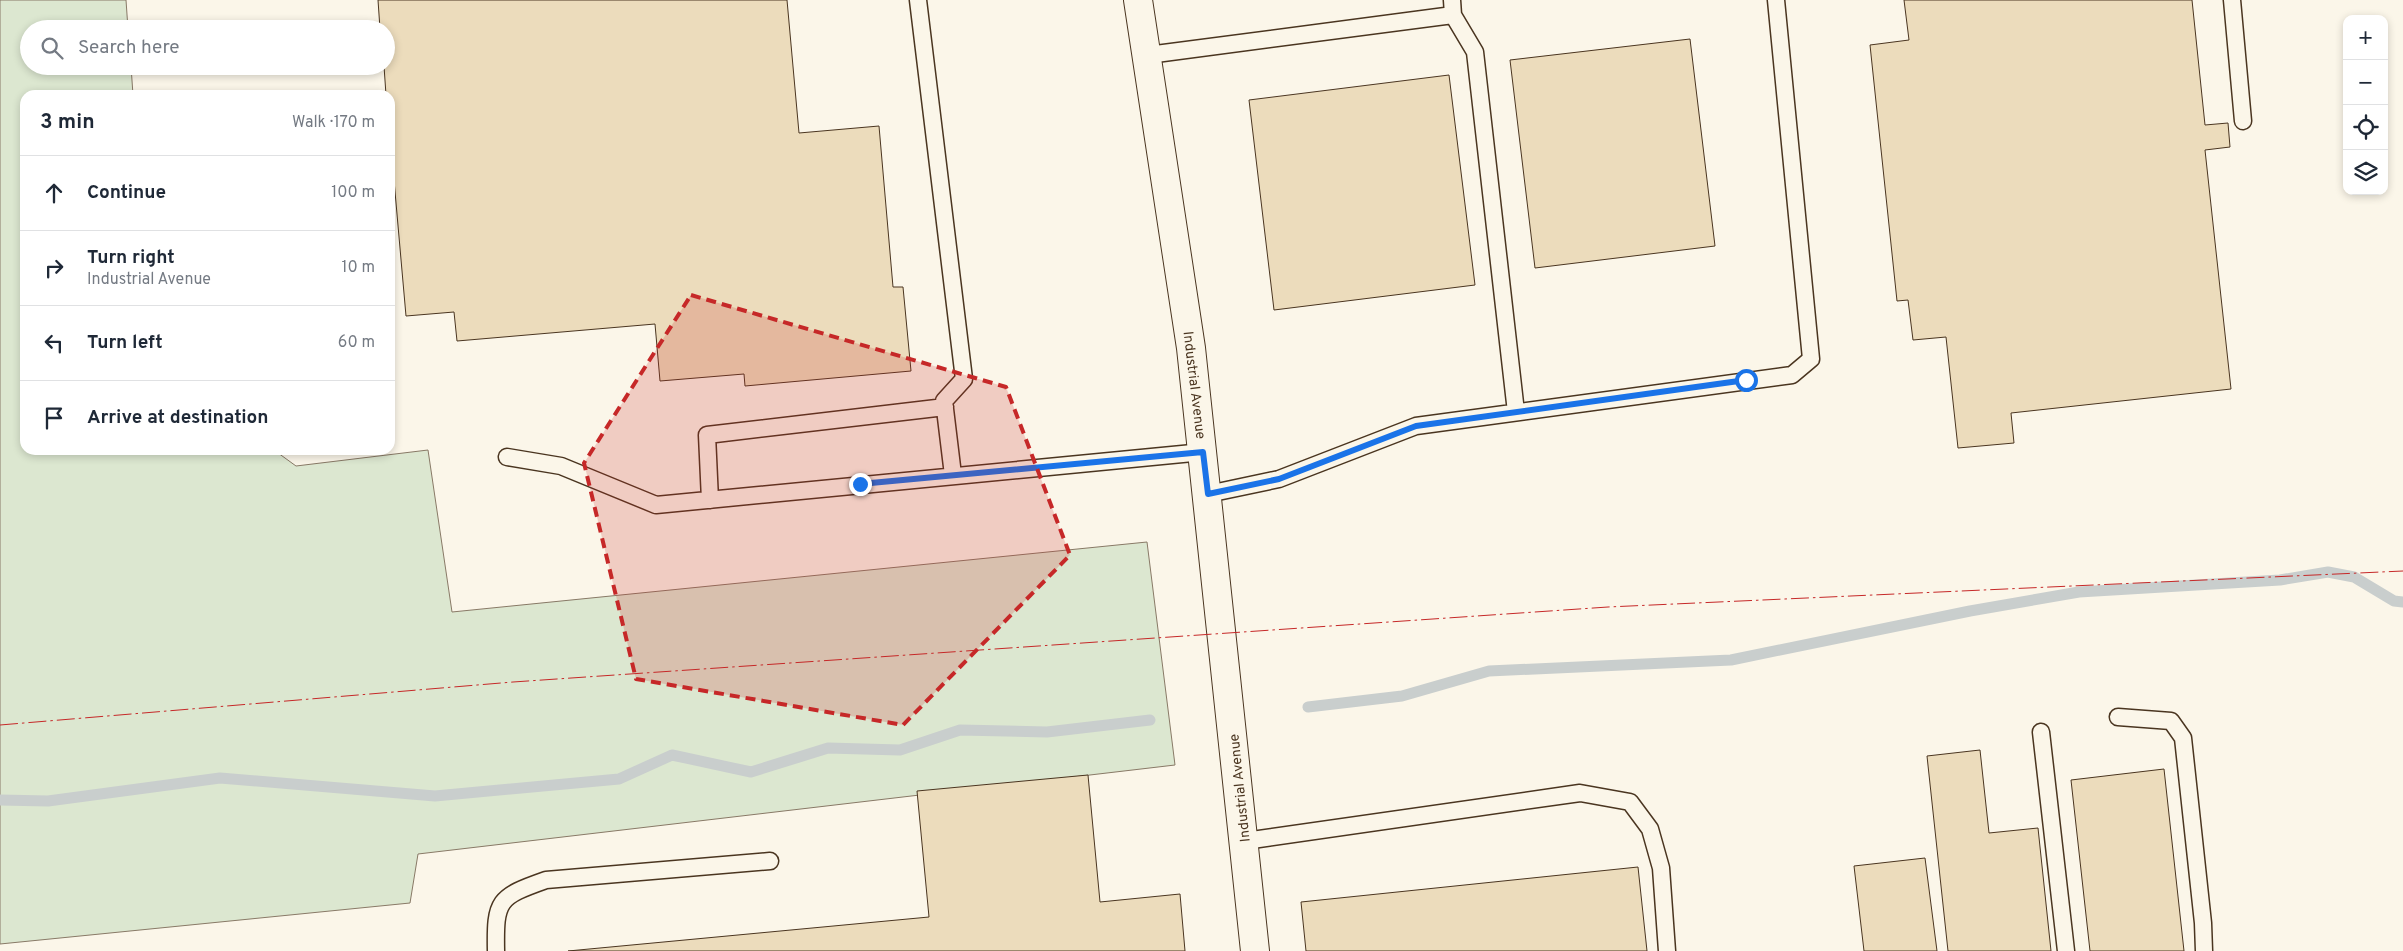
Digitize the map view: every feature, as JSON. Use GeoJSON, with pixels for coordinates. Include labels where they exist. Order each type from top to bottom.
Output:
{"type":"FeatureCollection","features":[{"type":"Feature","properties":{"kind":"main road","name":"Industrial Avenue"},"geometry":{"type":"LineString","coordinates":[[1138,0],[1148,55],[1203,452],[1245,840],[1255,951]]}},
{"type":"Feature","properties":{"kind":"lane"},"geometry":{"type":"LineString","coordinates":[[918,0],[964,379],[944,401],[953,475]]}},
{"type":"Feature","properties":{"kind":"lane"},"geometry":{"type":"LineString","coordinates":[[1208,494],[1279,479],[1416,426],[1792,375],[1811,359],[1776,0]]}},
{"type":"Feature","properties":{"kind":"lane"},"geometry":{"type":"LineString","coordinates":[[2232,0],[2243,121]]}},
{"type":"Feature","properties":{"kind":"lane"},"geometry":{"type":"LineString","coordinates":[[1148,55],[1452,8],[1474,52],[1516,412]]}},
{"type":"Feature","properties":{"kind":"lane"},"geometry":{"type":"LineString","coordinates":[[710,500],[707,436],[945,407]]}},
{"type":"Feature","properties":{"kind":"lane"},"geometry":{"type":"LineString","coordinates":[[507,457],[561,466],[656,505],[1203,452]]}},
{"type":"Feature","properties":{"kind":"lane"},"geometry":{"type":"LineString","coordinates":[[2118,717],[2172,721],[2183,738],[2203,923],[2204,951]]}},
{"type":"Feature","properties":{"kind":"lane"},"geometry":{"type":"LineString","coordinates":[[2041,732],[2066,951]]}},
{"type":"Feature","properties":{"kind":"lane"},"geometry":{"type":"LineString","coordinates":[[1245,840],[1580,793],[1630,802],[1650,828],[1662,868],[1667,951]]}},
{"type":"Feature","properties":{"kind":"lane"},"geometry":{"type":"LineString","coordinates":[[496,951],[496,920],[502,904],[512,892],[546,880],[770,861]]}},
{"type":"Feature","properties":{"kind":"highlighted area"},"geometry":{"type":"Polygon","coordinates":[[[691,295],[1006,387],[1070,555],[903,725],[636,679],[584,463],[691,295]]]}},
{"type":"Feature","properties":{"kind":"green space"},"geometry":{"type":"Polygon","coordinates":[[[0,0],[126,0],[127,20],[20,20],[20,75],[132,75],[133,90],[20,90],[20,455],[281,455],[296,466],[428,450],[452,612],[1147,542],[1175,765],[418,854],[410,903],[0,944],[0,0]]]}},
{"type":"Feature","properties":{"kind":"building"},"geometry":{"type":"Polygon","coordinates":[[[378,0],[787,0],[799,133],[879,126],[893,287],[903,287],[911,371],[745,386],[744,374],[660,381],[655,324],[457,341],[454,312],[406,316],[395,192],[395,90],[386,90],[385,75],[395,75],[395,20],[379,20],[378,0]]]}},
{"type":"Feature","properties":{"kind":"building"},"geometry":{"type":"Polygon","coordinates":[[[1904,0],[2192,0],[2205,125],[2228,123],[2230,147],[2205,150],[2231,389],[2011,413],[2014,443],[1958,448],[1946,337],[1913,340],[1908,300],[1897,301],[1870,45],[1909,40],[1904,0]]]}},
{"type":"Feature","properties":{"kind":"building"},"geometry":{"type":"Polygon","coordinates":[[[1690,39],[1715,246],[1535,268],[1510,60],[1690,39]]]}},
{"type":"Feature","properties":{"kind":"building"},"geometry":{"type":"Polygon","coordinates":[[[1449,75],[1475,285],[1274,310],[1249,100],[1449,75]]]}},
{"type":"Feature","properties":{"kind":"building"},"geometry":{"type":"Polygon","coordinates":[[[1980,750],[1989,833],[2038,828],[2051,951],[1948,951],[1927,756],[1980,750]]]}},
{"type":"Feature","properties":{"kind":"building"},"geometry":{"type":"Polygon","coordinates":[[[2164,769],[2184,951],[2090,951],[2071,780],[2164,769]]]}},
{"type":"Feature","properties":{"kind":"building"},"geometry":{"type":"Polygon","coordinates":[[[1088,775],[1100,902],[1180,894],[1185,951],[568,951],[929,917],[917,791],[1088,775]]]}},
{"type":"Feature","properties":{"kind":"building"},"geometry":{"type":"Polygon","coordinates":[[[1925,858],[1937,951],[1864,951],[1854,866],[1925,858]]]}},
{"type":"Feature","properties":{"kind":"building"},"geometry":{"type":"Polygon","coordinates":[[[1638,867],[1647,951],[1306,951],[1301,902],[1638,867]]]}},
{"type":"Feature","properties":{"kind":"waterway"},"geometry":{"type":"LineString","coordinates":[[1308,707],[1402,696],[1489,671],[1731,660],[1970,611],[2079,592],[2280,580],[2328,572],[2354,577],[2394,601],[2403,602]]}},
{"type":"Feature","properties":{"kind":"waterway"},"geometry":{"type":"LineString","coordinates":[[0,800],[48,801],[220,778],[435,796],[619,779],[672,755],[751,772],[828,748],[900,750],[960,730],[1047,732],[1150,720]]}},
{"type":"Feature","properties":{"kind":"power"},"geometry":{"type":"LineString","coordinates":[[0,725],[513,682],[1608,607],[2403,571]]}},
{"type":"Feature","properties":{"kind":"route"},"geometry":{"type":"LineString","coordinates":[[860,484],[1203,452],[1208,494],[1279,479],[1416,426],[1746,380]]}}]}
